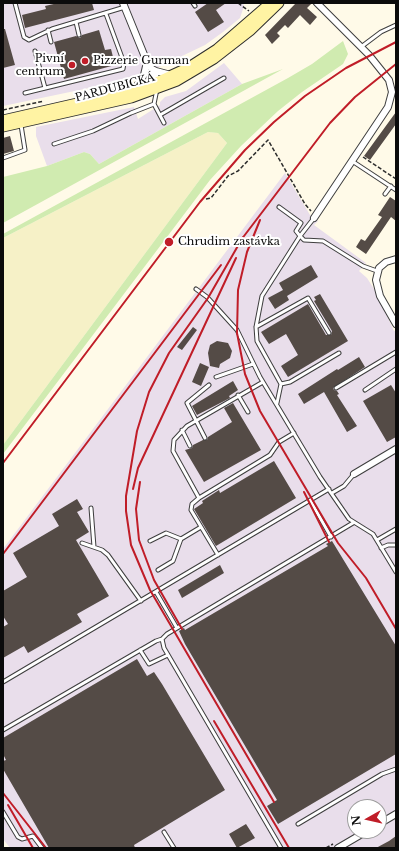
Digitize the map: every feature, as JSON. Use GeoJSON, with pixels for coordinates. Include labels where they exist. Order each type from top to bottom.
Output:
{"type":"FeatureCollection","features":[{"type":"Feature","properties":{"kind":"main road","name":"PARDUBICKÁ"},"geometry":{"type":"LineString","coordinates":[[3,127],[19,120],[134,90],[156,86],[171,75],[189,67],[217,49],[270,3]]}},
{"type":"Feature","properties":{"kind":"main road","name":"PARDUBICKÁ"},"geometry":{"type":"LineString","coordinates":[[3,120],[19,120],[111,103],[196,71],[250,31],[279,3]]}},
{"type":"Feature","properties":{"kind":"street"},"geometry":{"type":"LineString","coordinates":[[314,216],[388,107],[394,89],[389,80],[361,47],[317,3]]}},
{"type":"Feature","properties":{"kind":"street"},"geometry":{"type":"LineString","coordinates":[[124,5],[149,69],[150,80],[156,86]]}},
{"type":"Feature","properties":{"kind":"street"},"geometry":{"type":"LineString","coordinates":[[149,69],[171,75]]}},
{"type":"Feature","properties":{"kind":"street"},"geometry":{"type":"LineString","coordinates":[[134,90],[149,69]]}},
{"type":"Feature","properties":{"kind":"street"},"geometry":{"type":"LineString","coordinates":[[396,259],[386,262],[377,271],[376,280],[378,292],[396,324]]}},
{"type":"Feature","properties":{"kind":"street"},"geometry":{"type":"LineString","coordinates":[[354,474],[396,449]]}},
{"type":"Feature","properties":{"kind":"street"},"geometry":{"type":"LineString","coordinates":[[387,819],[396,814]]}},
{"type":"Feature","properties":{"kind":"street"},"geometry":{"type":"LineString","coordinates":[[338,848],[353,839]]}},
{"type":"Feature","properties":{"kind":"lane"},"geometry":{"type":"LineString","coordinates":[[15,3],[27,40],[33,39],[48,30],[106,14],[124,5]]}},
{"type":"Feature","properties":{"kind":"lane"},"geometry":{"type":"LineString","coordinates":[[25,93],[123,69],[124,64],[106,14]]}},
{"type":"Feature","properties":{"kind":"lane"},"geometry":{"type":"LineString","coordinates":[[76,22],[79,35]]}},
{"type":"Feature","properties":{"kind":"lane"},"geometry":{"type":"LineString","coordinates":[[361,47],[381,32],[396,25]]}},
{"type":"Feature","properties":{"kind":"lane"},"geometry":{"type":"LineString","coordinates":[[48,30],[51,42]]}},
{"type":"Feature","properties":{"kind":"lane"},"geometry":{"type":"LineString","coordinates":[[35,52],[45,88]]}},
{"type":"Feature","properties":{"kind":"lane"},"geometry":{"type":"LineString","coordinates":[[160,115],[224,78]]}},
{"type":"Feature","properties":{"kind":"lane"},"geometry":{"type":"LineString","coordinates":[[156,86],[154,104],[164,123]]}},
{"type":"Feature","properties":{"kind":"lane"},"geometry":{"type":"LineString","coordinates":[[54,144],[93,132],[131,113],[154,104]]}},
{"type":"Feature","properties":{"kind":"lane"},"geometry":{"type":"LineString","coordinates":[[3,158],[26,150],[19,120]]}},
{"type":"Feature","properties":{"kind":"lane"},"geometry":{"type":"LineString","coordinates":[[352,161],[396,190]]}},
{"type":"Feature","properties":{"kind":"lane"},"geometry":{"type":"LineString","coordinates":[[385,194],[391,186]]}},
{"type":"Feature","properties":{"kind":"lane"},"geometry":{"type":"LineString","coordinates":[[279,207],[301,223],[296,231],[308,242],[323,241],[363,266],[377,271]]}},
{"type":"Feature","properties":{"kind":"lane"},"geometry":{"type":"LineString","coordinates":[[277,403],[281,384],[257,340],[256,327],[262,296],[314,216]]}},
{"type":"Feature","properties":{"kind":"lane"},"geometry":{"type":"LineString","coordinates":[[196,289],[207,297],[237,330],[263,382],[346,516],[353,523],[371,532],[396,572]]}},
{"type":"Feature","properties":{"kind":"lane"},"geometry":{"type":"LineString","coordinates":[[256,327],[308,298],[329,333]]}},
{"type":"Feature","properties":{"kind":"lane"},"geometry":{"type":"LineString","coordinates":[[336,388],[396,352]]}},
{"type":"Feature","properties":{"kind":"lane"},"geometry":{"type":"LineString","coordinates":[[281,384],[290,382],[339,353]]}},
{"type":"Feature","properties":{"kind":"lane"},"geometry":{"type":"LineString","coordinates":[[216,377],[253,364]]}},
{"type":"Feature","properties":{"kind":"lane"},"geometry":{"type":"LineString","coordinates":[[364,390],[396,369]]}},
{"type":"Feature","properties":{"kind":"lane"},"geometry":{"type":"LineString","coordinates":[[199,498],[173,451],[174,440],[182,430],[195,421],[263,382]]}},
{"type":"Feature","properties":{"kind":"lane"},"geometry":{"type":"LineString","coordinates":[[205,438],[186,404],[209,386]]}},
{"type":"Feature","properties":{"kind":"lane"},"geometry":{"type":"LineString","coordinates":[[238,395],[248,412]]}},
{"type":"Feature","properties":{"kind":"lane"},"geometry":{"type":"LineString","coordinates":[[182,430],[190,446]]}},
{"type":"Feature","properties":{"kind":"lane"},"geometry":{"type":"LineString","coordinates":[[218,555],[191,508],[193,502],[270,455],[280,442],[294,433]]}},
{"type":"Feature","properties":{"kind":"lane"},"geometry":{"type":"LineString","coordinates":[[332,493],[344,486],[354,474]]}},
{"type":"Feature","properties":{"kind":"lane"},"geometry":{"type":"LineString","coordinates":[[3,682],[329,489]]}},
{"type":"Feature","properties":{"kind":"lane"},"geometry":{"type":"LineString","coordinates":[[310,500],[331,537]]}},
{"type":"Feature","properties":{"kind":"lane"},"geometry":{"type":"LineString","coordinates":[[91,508],[94,547]]}},
{"type":"Feature","properties":{"kind":"lane"},"geometry":{"type":"LineString","coordinates":[[3,730],[140,650],[162,639],[177,628],[353,523]]}},
{"type":"Feature","properties":{"kind":"lane"},"geometry":{"type":"LineString","coordinates":[[158,570],[173,561],[181,539],[201,527]]}},
{"type":"Feature","properties":{"kind":"lane"},"geometry":{"type":"LineString","coordinates":[[377,540],[396,529]]}},
{"type":"Feature","properties":{"kind":"lane"},"geometry":{"type":"LineString","coordinates":[[150,541],[166,533],[181,539]]}},
{"type":"Feature","properties":{"kind":"lane"},"geometry":{"type":"LineString","coordinates":[[82,543],[94,547],[108,555],[141,601]]}},
{"type":"Feature","properties":{"kind":"lane"},"geometry":{"type":"LineString","coordinates":[[381,548],[388,545],[396,545]]}},
{"type":"Feature","properties":{"kind":"lane"},"geometry":{"type":"LineString","coordinates":[[156,592],[177,628]]}},
{"type":"Feature","properties":{"kind":"lane"},"geometry":{"type":"LineString","coordinates":[[162,639],[164,648],[281,848]]}},
{"type":"Feature","properties":{"kind":"lane"},"geometry":{"type":"LineString","coordinates":[[140,650],[149,664],[168,655]]}},
{"type":"Feature","properties":{"kind":"lane"},"geometry":{"type":"LineString","coordinates":[[298,824],[382,774],[396,768]]}},
{"type":"Feature","properties":{"kind":"lane"},"geometry":{"type":"LineString","coordinates":[[3,812],[18,838],[22,839],[33,836],[42,848]]}},
{"type":"Feature","properties":{"kind":"lane"},"geometry":{"type":"LineString","coordinates":[[164,832],[174,848]]}},
{"type":"Feature","properties":{"kind":"path"},"geometry":{"type":"LineString","coordinates":[[238,3],[252,13]]}},
{"type":"Feature","properties":{"kind":"path"},"geometry":{"type":"LineString","coordinates":[[3,110],[45,101]]}},
{"type":"Feature","properties":{"kind":"path"},"geometry":{"type":"LineString","coordinates":[[206,199],[211,198],[228,176],[238,171],[268,140],[305,204],[314,216]]}},
{"type":"Feature","properties":{"kind":"path"},"geometry":{"type":"LineString","coordinates":[[360,148],[363,152],[362,156],[396,179]]}},
{"type":"Feature","properties":{"kind":"shaded area"},"geometry":{"type":"Polygon","coordinates":[[[3,3],[243,3],[244,6],[240,18],[205,45],[159,67],[113,83],[3,106],[3,3]]]}},
{"type":"Feature","properties":{"kind":"shaded area"},"geometry":{"type":"Polygon","coordinates":[[[224,63],[242,84],[99,164],[90,154],[84,152],[47,166],[36,136],[36,127],[134,107],[138,119],[160,105],[160,102],[165,97],[186,91],[224,63]]]}},
{"type":"Feature","properties":{"kind":"shaded area"},"geometry":{"type":"Polygon","coordinates":[[[208,132],[218,133],[227,143],[3,445],[3,238],[208,132]]]}},
{"type":"Feature","properties":{"kind":"shaded area"},"geometry":{"type":"Polygon","coordinates":[[[285,173],[310,215],[318,221],[314,225],[366,263],[359,271],[367,278],[376,292],[394,331],[396,331],[396,848],[10,848],[3,839],[3,549],[285,173]]]}},
{"type":"Feature","properties":{"kind":"green space"},"geometry":{"type":"Polygon","coordinates":[[[343,41],[348,54],[343,64],[302,92],[278,111],[241,146],[210,180],[3,454],[3,445],[227,143],[218,133],[208,132],[3,238],[3,234],[288,78],[312,64],[343,41]]]}},
{"type":"Feature","properties":{"kind":"green space"},"geometry":{"type":"Polygon","coordinates":[[[283,69],[3,223],[3,177],[47,166],[84,152],[90,154],[99,164],[242,84],[283,69]]]}},
{"type":"Feature","properties":{"kind":"building"},"geometry":{"type":"Polygon","coordinates":[[[58,3],[92,3],[94,10],[25,28],[22,15],[46,9],[45,6],[58,3]]]}},
{"type":"Feature","properties":{"kind":"building"},"geometry":{"type":"Polygon","coordinates":[[[208,3],[226,3],[216,10],[224,22],[208,32],[195,12],[208,3]]]}},
{"type":"Feature","properties":{"kind":"building"},"geometry":{"type":"Polygon","coordinates":[[[296,3],[312,3],[307,8],[317,17],[310,25],[300,15],[288,28],[285,25],[277,33],[280,36],[272,44],[265,35],[296,3]]]}},
{"type":"Feature","properties":{"kind":"building"},"geometry":{"type":"Polygon","coordinates":[[[3,29],[5,29],[15,65],[3,68],[3,29]]]}},
{"type":"Feature","properties":{"kind":"building"},"geometry":{"type":"Polygon","coordinates":[[[99,30],[105,50],[111,49],[115,65],[64,79],[54,42],[76,36],[80,38],[82,35],[99,30]]]}},
{"type":"Feature","properties":{"kind":"building"},"geometry":{"type":"Polygon","coordinates":[[[396,112],[396,124],[370,160],[364,156],[396,112]]]}},
{"type":"Feature","properties":{"kind":"building"},"geometry":{"type":"Polygon","coordinates":[[[10,136],[14,151],[3,154],[3,138],[10,136]]]}},
{"type":"Feature","properties":{"kind":"building"},"geometry":{"type":"Polygon","coordinates":[[[390,197],[396,201],[396,221],[391,217],[366,254],[356,247],[361,239],[365,241],[382,217],[378,215],[390,197]]]}},
{"type":"Feature","properties":{"kind":"building"},"geometry":{"type":"Polygon","coordinates":[[[311,265],[318,277],[287,296],[289,300],[275,309],[268,298],[283,290],[279,283],[311,265]]]}},
{"type":"Feature","properties":{"kind":"building"},"geometry":{"type":"Polygon","coordinates":[[[320,294],[348,341],[288,377],[281,366],[298,355],[286,334],[269,344],[261,332],[308,304],[326,335],[331,335],[332,331],[314,301],[316,300],[314,297],[320,294]]]}},
{"type":"Feature","properties":{"kind":"building"},"geometry":{"type":"Polygon","coordinates":[[[193,327],[197,330],[182,350],[177,347],[193,327]]]}},
{"type":"Feature","properties":{"kind":"building"},"geometry":{"type":"Polygon","coordinates":[[[217,341],[228,343],[232,351],[230,358],[220,364],[219,368],[210,366],[208,353],[210,345],[217,341]]]}},
{"type":"Feature","properties":{"kind":"building"},"geometry":{"type":"Polygon","coordinates":[[[359,357],[365,367],[333,388],[339,394],[337,395],[357,426],[347,432],[324,392],[304,404],[298,394],[359,357]]]}},
{"type":"Feature","properties":{"kind":"building"},"geometry":{"type":"Polygon","coordinates":[[[200,363],[209,367],[201,386],[192,382],[200,363]]]}},
{"type":"Feature","properties":{"kind":"building"},"geometry":{"type":"Polygon","coordinates":[[[233,381],[238,390],[229,396],[230,398],[197,415],[192,406],[233,381]]]}},
{"type":"Feature","properties":{"kind":"building"},"geometry":{"type":"Polygon","coordinates":[[[391,385],[396,393],[396,437],[387,442],[363,401],[391,385]]]}},
{"type":"Feature","properties":{"kind":"building"},"geometry":{"type":"Polygon","coordinates":[[[233,403],[261,450],[204,482],[185,450],[192,448],[193,445],[203,440],[207,440],[208,437],[232,422],[224,408],[233,403]]]}},
{"type":"Feature","properties":{"kind":"building"},"geometry":{"type":"Polygon","coordinates":[[[274,461],[296,498],[216,546],[194,509],[203,503],[202,501],[219,490],[220,493],[274,461]]]}},
{"type":"Feature","properties":{"kind":"building"},"geometry":{"type":"Polygon","coordinates":[[[77,499],[83,509],[77,512],[89,532],[76,540],[109,596],[77,614],[82,622],[28,653],[24,646],[3,658],[3,627],[8,624],[3,616],[3,591],[27,577],[13,553],[59,526],[52,514],[77,499]]]}},
{"type":"Feature","properties":{"kind":"building"},"geometry":{"type":"Polygon","coordinates":[[[332,541],[396,646],[396,754],[278,824],[267,806],[277,800],[185,644],[179,631],[184,628],[185,630],[328,546],[326,544],[332,541]]]}},
{"type":"Feature","properties":{"kind":"building"},"geometry":{"type":"Polygon","coordinates":[[[220,565],[224,573],[182,598],[178,590],[220,565]]]}},
{"type":"Feature","properties":{"kind":"building"},"geometry":{"type":"Polygon","coordinates":[[[137,659],[147,676],[154,672],[225,790],[134,845],[135,848],[49,848],[3,769],[3,761],[6,760],[3,754],[3,738],[137,659]]]}},
{"type":"Feature","properties":{"kind":"building"},"geometry":{"type":"Polygon","coordinates":[[[246,824],[255,838],[237,848],[229,834],[246,824]]]}},
{"type":"Feature","properties":{"kind":"building"},"geometry":{"type":"Polygon","coordinates":[[[396,836],[396,848],[376,848],[389,841],[396,836]]]}},
{"type":"Feature","properties":{"kind":"railway"},"geometry":{"type":"LineString","coordinates":[[3,463],[200,202],[245,150],[274,122],[305,96],[346,68],[396,42]]}},
{"type":"Feature","properties":{"kind":"railway"},"geometry":{"type":"LineString","coordinates":[[241,240],[330,123],[355,97],[396,64]]}},
{"type":"Feature","properties":{"kind":"railway"},"geometry":{"type":"LineString","coordinates":[[260,220],[247,252],[238,290],[237,333],[245,374],[260,411],[338,543],[366,578],[396,629]]}},
{"type":"Feature","properties":{"kind":"railway"},"geometry":{"type":"LineString","coordinates":[[243,237],[208,298],[169,353],[149,392],[137,431],[126,496],[126,511],[131,545],[150,590],[274,802]]}},
{"type":"Feature","properties":{"kind":"railway"},"geometry":{"type":"LineString","coordinates":[[133,489],[138,468],[236,258]]}},
{"type":"Feature","properties":{"kind":"railway"},"geometry":{"type":"LineString","coordinates":[[3,554],[221,265]]}},
{"type":"Feature","properties":{"kind":"railway"},"geometry":{"type":"LineString","coordinates":[[140,482],[136,509],[139,540],[154,580],[182,629]]}},
{"type":"Feature","properties":{"kind":"railway"},"geometry":{"type":"LineString","coordinates":[[304,492],[329,542]]}},
{"type":"Feature","properties":{"kind":"railway"},"geometry":{"type":"LineString","coordinates":[[214,721],[289,848]]}},
{"type":"Feature","properties":{"kind":"railway"},"geometry":{"type":"LineString","coordinates":[[3,793],[46,848]]}},
{"type":"Feature","properties":{"kind":"railway"},"geometry":{"type":"LineString","coordinates":[[8,805],[33,848]]}},
{"type":"Feature","properties":{"kind":"place","name":"Pizzerie Gurman"},"geometry":{"type":"Point","coordinates":[85,61]}},
{"type":"Feature","properties":{"kind":"place","name":"Pivní centrum"},"geometry":{"type":"Point","coordinates":[72,65]}},
{"type":"Feature","properties":{"kind":"place","name":"Chrudim zastávka"},"geometry":{"type":"Point","coordinates":[169,242]}}]}
